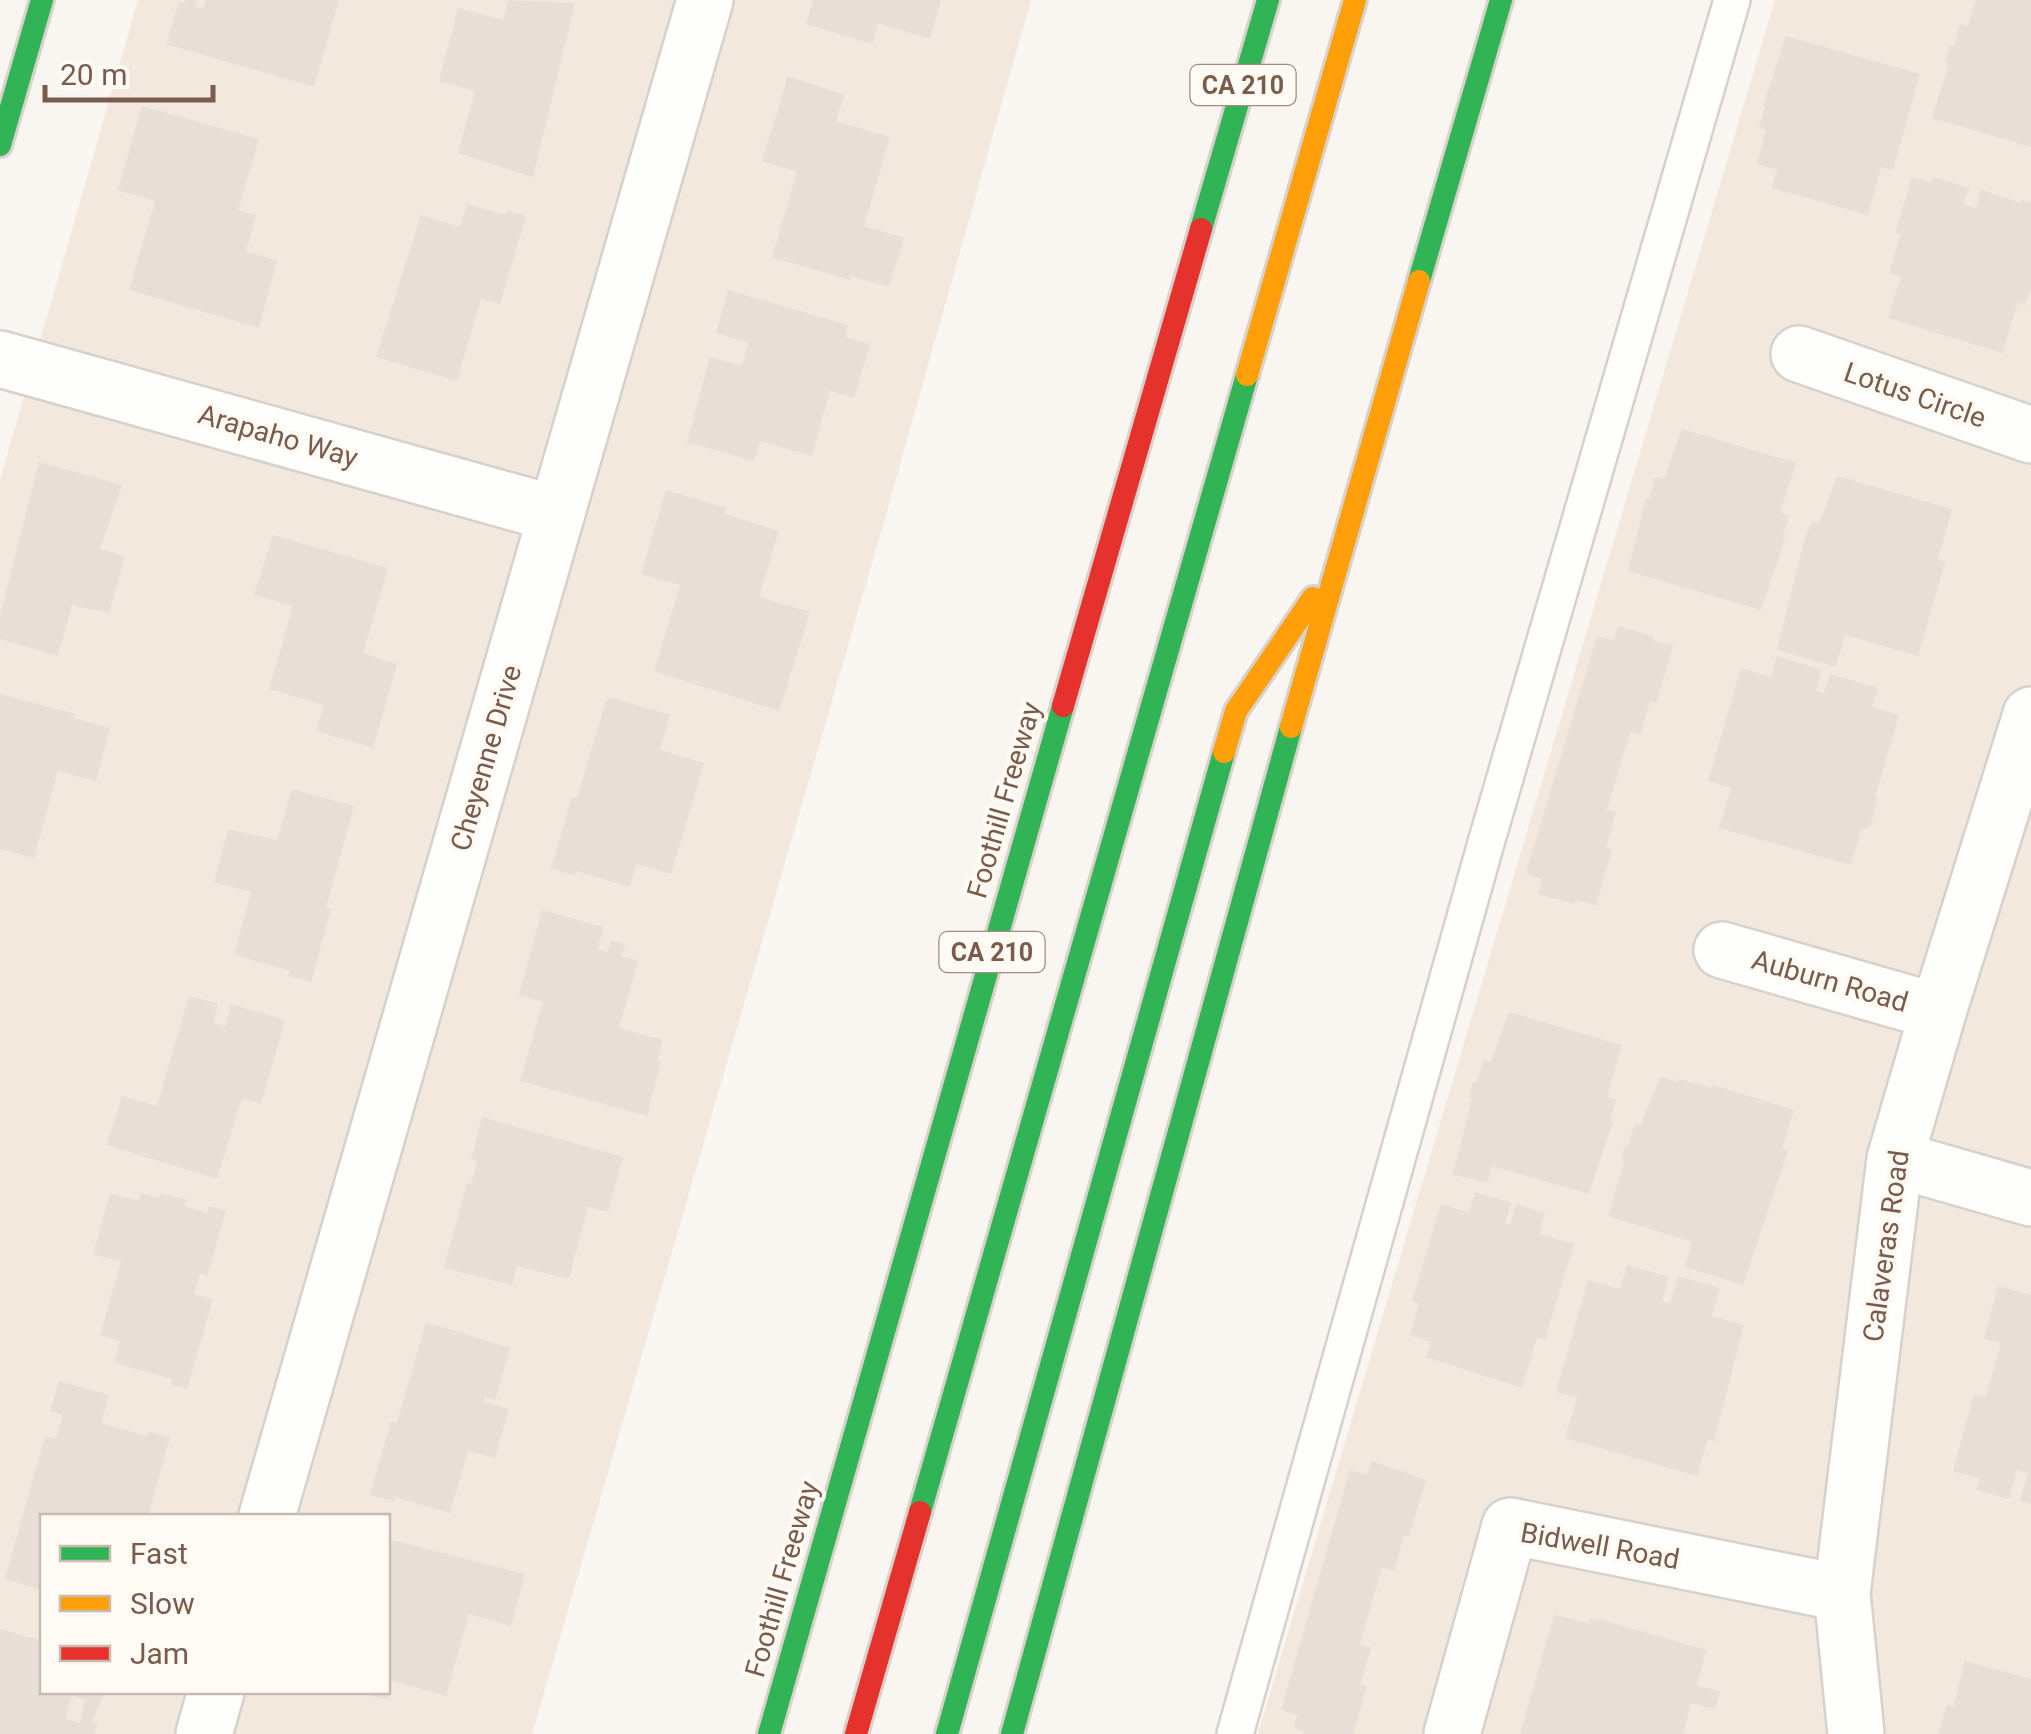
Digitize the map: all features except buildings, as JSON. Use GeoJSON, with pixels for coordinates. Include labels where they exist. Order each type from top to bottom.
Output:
{"type":"FeatureCollection","features":[{"type":"Feature","properties":{"kind":"main road"},"geometry":{"type":"LineString","coordinates":[[0,145],[42,0]]}},
{"type":"Feature","properties":{"kind":"main road","name":"Foothill Freeway"},"geometry":{"type":"LineString","coordinates":[[769,1734],[1268,0]]}},
{"type":"Feature","properties":{"kind":"main road"},"geometry":{"type":"LineString","coordinates":[[856,1734],[1355,0]]}},
{"type":"Feature","properties":{"kind":"main road"},"geometry":{"type":"LineString","coordinates":[[1012,1734],[1337,562],[1501,0]]}},
{"type":"Feature","properties":{"kind":"main road"},"geometry":{"type":"LineString","coordinates":[[948,1734],[1236,711],[1337,562]]}},
{"type":"Feature","properties":{"kind":"street","name":"Cheyenne Drive"},"geometry":{"type":"LineString","coordinates":[[268,1514],[705,0]]}},
{"type":"Feature","properties":{"kind":"street","name":"Lotus Circle"},"geometry":{"type":"LineString","coordinates":[[1799,354],[2031,435]]}},
{"type":"Feature","properties":{"kind":"street","name":"Arapaho Way"},"geometry":{"type":"LineString","coordinates":[[0,359],[556,514]]}},
{"type":"Feature","properties":{"kind":"street","name":"Calaveras Road"},"geometry":{"type":"LineString","coordinates":[[1856,1734],[1842,1593],[1896,1159],[2031,716]]}},
{"type":"Feature","properties":{"kind":"street","name":"Auburn Road"},"geometry":{"type":"LineString","coordinates":[[1722,950],[1938,1012]]}},
{"type":"Feature","properties":{"kind":"street"},"geometry":{"type":"LineString","coordinates":[[1896,1159],[2031,1198]]}},
{"type":"Feature","properties":{"kind":"street","name":"Bidwell Road"},"geometry":{"type":"LineString","coordinates":[[1452,1734],[1510,1526],[1842,1593]]}},
{"type":"Feature","properties":{"kind":"street"},"geometry":{"type":"LineString","coordinates":[[204,1734],[215,1694]]}},
{"type":"Feature","properties":{"kind":"lane"},"geometry":{"type":"LineString","coordinates":[[1235,1734],[1486,843],[1732,0]]}},
{"type":"Feature","properties":{"kind":"shaded area"},"geometry":{"type":"Polygon","coordinates":[[[138,0],[1031,0],[532,1734],[0,1734],[0,480],[138,0]]]}},
{"type":"Feature","properties":{"kind":"shaded area"},"geometry":{"type":"Polygon","coordinates":[[[1775,0],[2031,0],[2031,1734],[1258,1734],[1775,0]]]}},
{"type":"Feature","properties":{"kind":"traffic: fast"},"geometry":{"type":"LineString","coordinates":[[0,145],[42,0]]}},
{"type":"Feature","properties":{"kind":"traffic: fast"},"geometry":{"type":"LineString","coordinates":[[1201,229],[1268,0]]}},
{"type":"Feature","properties":{"kind":"traffic: fast"},"geometry":{"type":"LineString","coordinates":[[1419,281],[1501,0]]}},
{"type":"Feature","properties":{"kind":"traffic: fast"},"geometry":{"type":"LineString","coordinates":[[920,1512],[1247,375]]}},
{"type":"Feature","properties":{"kind":"traffic: fast"},"geometry":{"type":"LineString","coordinates":[[769,1734],[1063,706]]}},
{"type":"Feature","properties":{"kind":"traffic: fast"},"geometry":{"type":"LineString","coordinates":[[1012,1734],[1291,727]]}},
{"type":"Feature","properties":{"kind":"traffic: fast"},"geometry":{"type":"LineString","coordinates":[[947,1734],[1224,752]]}},
{"type":"Feature","properties":{"kind":"traffic: slow"},"geometry":{"type":"LineString","coordinates":[[1247,375],[1355,0]]}},
{"type":"Feature","properties":{"kind":"traffic: slow"},"geometry":{"type":"LineString","coordinates":[[1291,727],[1419,281]]}},
{"type":"Feature","properties":{"kind":"traffic: slow"},"geometry":{"type":"LineString","coordinates":[[1224,752],[1236,711],[1313,598]]}},
{"type":"Feature","properties":{"kind":"traffic: jam"},"geometry":{"type":"LineString","coordinates":[[1063,706],[1201,229]]}},
{"type":"Feature","properties":{"kind":"traffic: jam"},"geometry":{"type":"LineString","coordinates":[[856,1734],[920,1512]]}}]}
